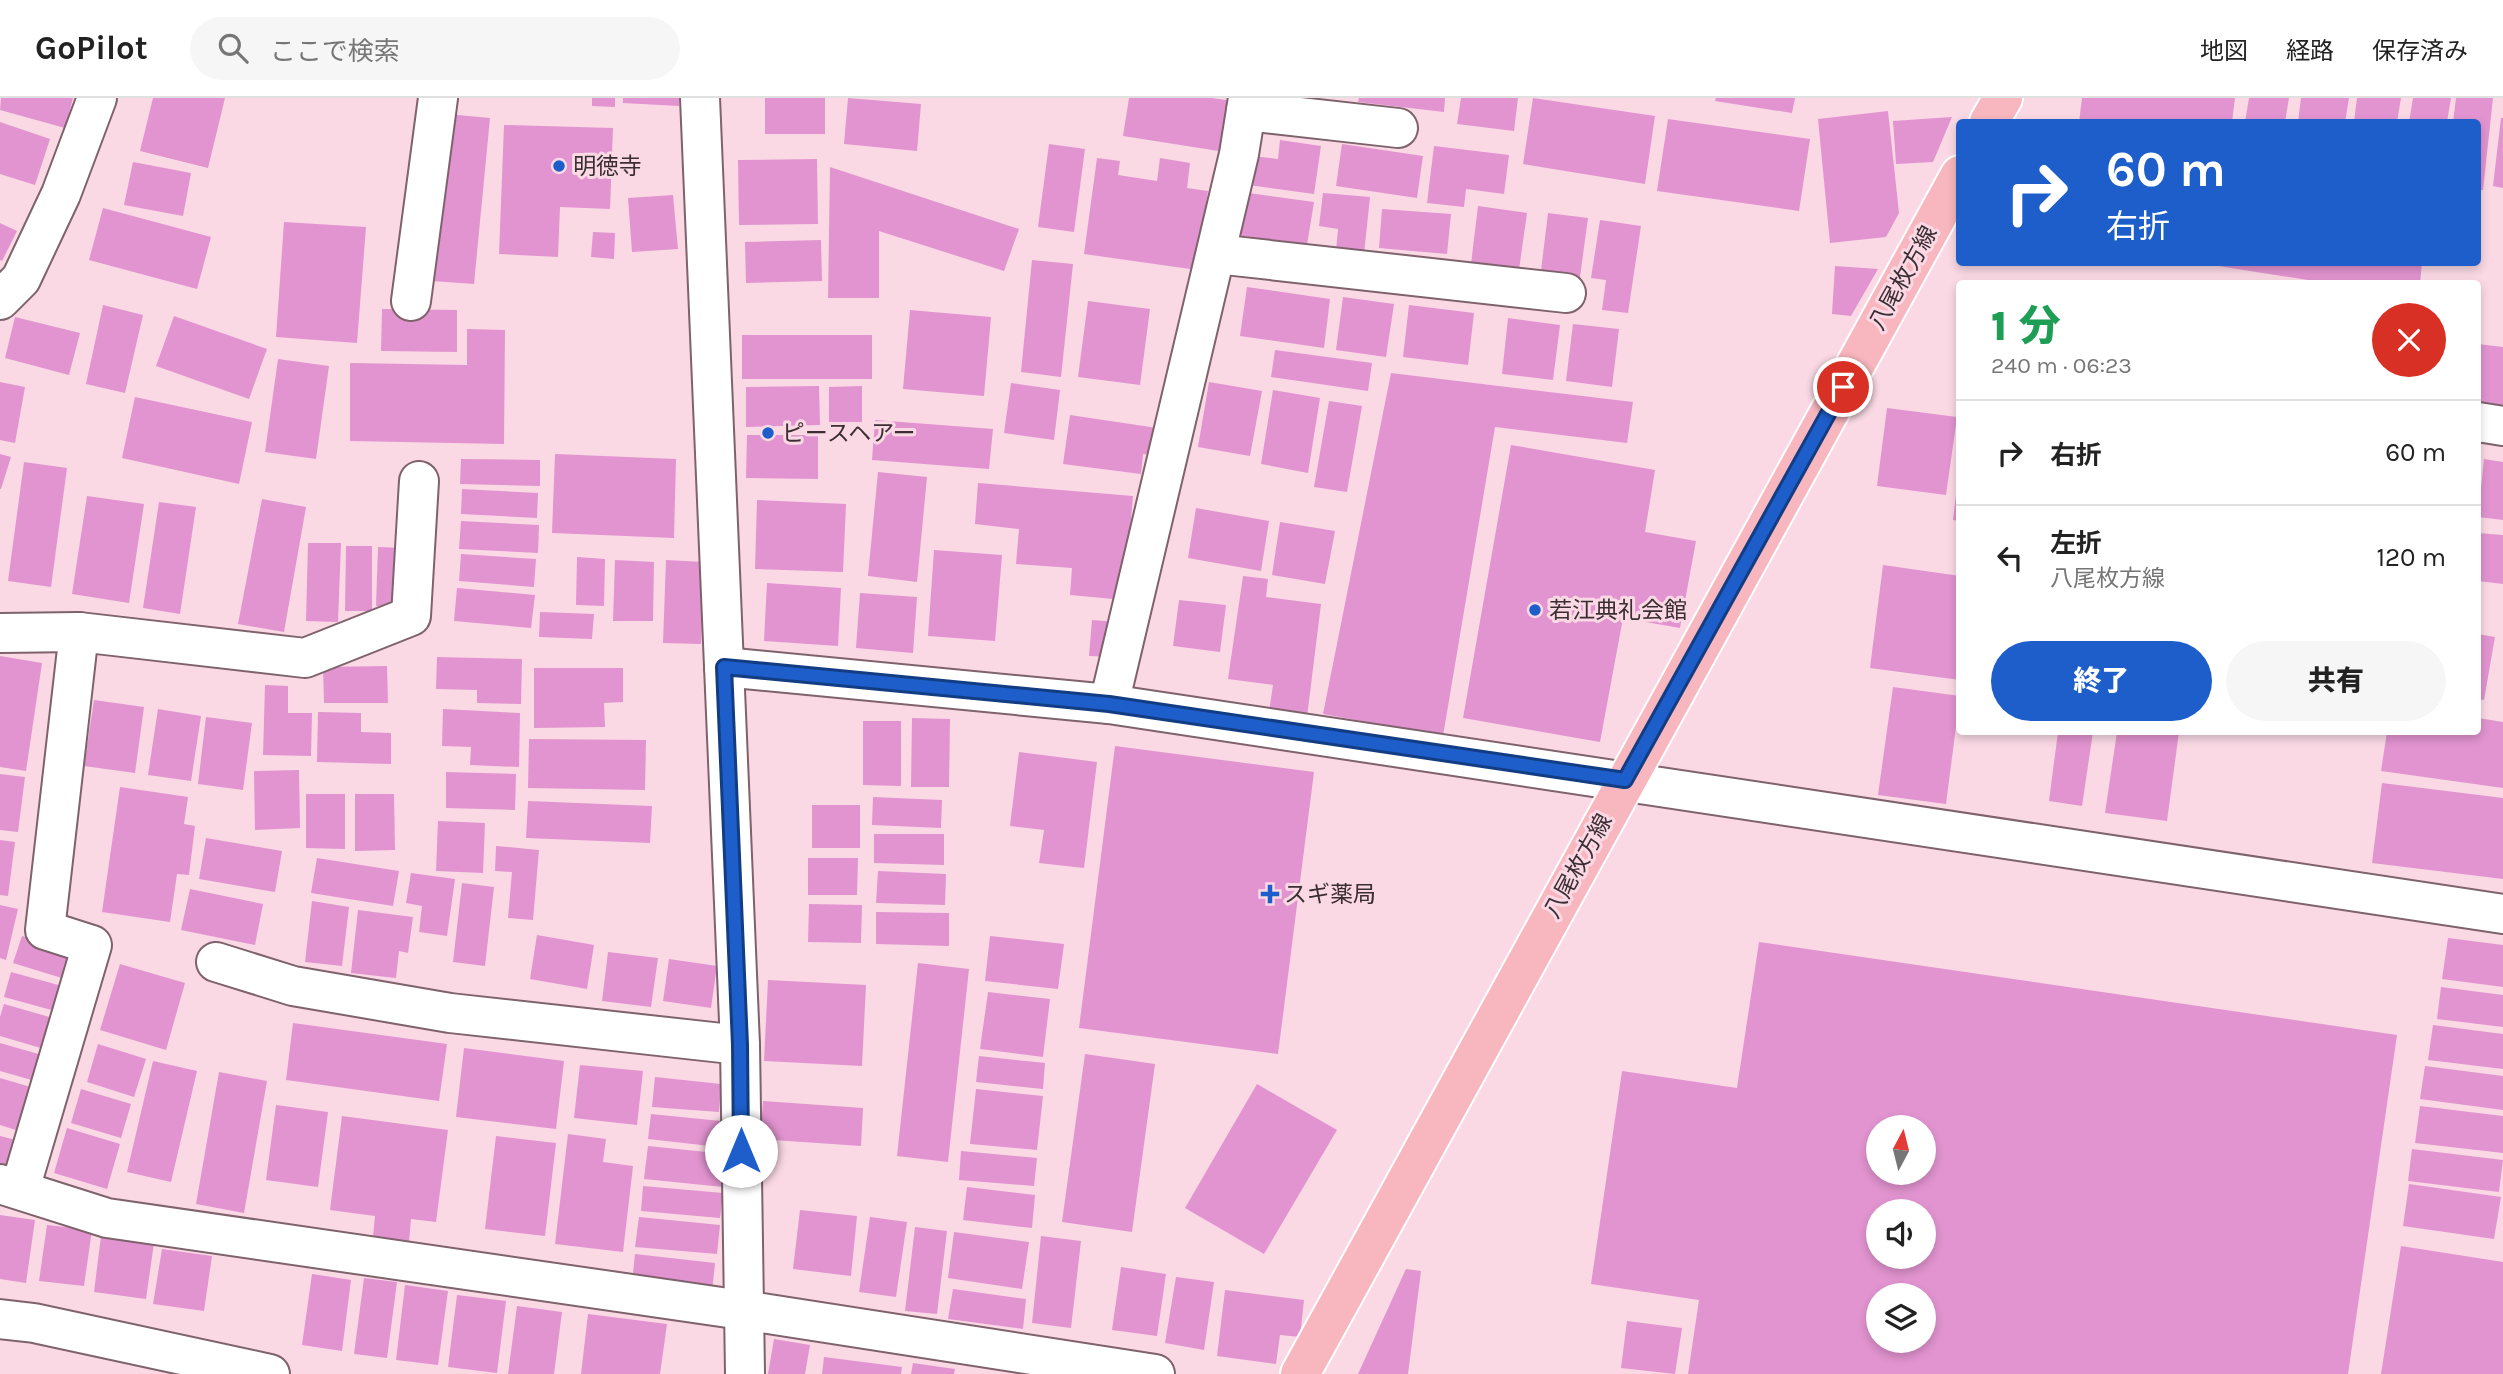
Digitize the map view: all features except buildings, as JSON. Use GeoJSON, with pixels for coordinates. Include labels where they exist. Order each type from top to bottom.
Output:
{"type":"FeatureCollection","features":[{"type":"Feature","properties":{"kind":"main road"},"geometry":{"type":"LineString","coordinates":[[1991,119],[2003,98]]}},
{"type":"Feature","properties":{"kind":"main road","name":"八尾枚方線"},"geometry":{"type":"LineString","coordinates":[[1300,1374],[1956,182]]}},
{"type":"Feature","properties":{"kind":"street"},"geometry":{"type":"LineString","coordinates":[[0,300],[22,279],[61,194],[97,98]]}},
{"type":"Feature","properties":{"kind":"street"},"geometry":{"type":"LineString","coordinates":[[411,301],[438,98]]}},
{"type":"Feature","properties":{"kind":"street"},"geometry":{"type":"LineString","coordinates":[[700,98],[740,1045],[745,1374]]}},
{"type":"Feature","properties":{"kind":"street"},"geometry":{"type":"LineString","coordinates":[[1109,704],[1216,254],[1239,154],[1247,104],[1398,128]]}},
{"type":"Feature","properties":{"kind":"street"},"geometry":{"type":"LineString","coordinates":[[1216,254],[1566,293]]}},
{"type":"Feature","properties":{"kind":"street"},"geometry":{"type":"LineString","coordinates":[[2481,422],[2503,426]]}},
{"type":"Feature","properties":{"kind":"street"},"geometry":{"type":"LineString","coordinates":[[0,633],[79,632],[306,658],[411,616],[419,481]]}},
{"type":"Feature","properties":{"kind":"street"},"geometry":{"type":"LineString","coordinates":[[79,632],[45,930],[92,946],[10,1186],[107,1218],[742,1310],[1156,1374]]}},
{"type":"Feature","properties":{"kind":"street"},"geometry":{"type":"LineString","coordinates":[[724,667],[1109,704],[2503,914]]}},
{"type":"Feature","properties":{"kind":"street"},"geometry":{"type":"LineString","coordinates":[[216,962],[293,986],[450,1013],[740,1045]]}},
{"type":"Feature","properties":{"kind":"street"},"geometry":{"type":"LineString","coordinates":[[0,1319],[271,1374]]}},
{"type":"Feature","properties":{"kind":"place","name":"明徳寺"},"geometry":{"type":"Point","coordinates":[559,166]}},
{"type":"Feature","properties":{"kind":"place","name":"ピースヘアー"},"geometry":{"type":"Point","coordinates":[768,433]}},
{"type":"Feature","properties":{"kind":"place","name":"若江典礼会館"},"geometry":{"type":"Point","coordinates":[1535,610]}},
{"type":"Feature","properties":{"kind":"place","name":"スギ薬局"},"geometry":{"type":"Point","coordinates":[1270,894]}},
{"type":"Feature","properties":{"kind":"route"},"geometry":{"type":"LineString","coordinates":[[741,1151],[740,1045],[724,667],[1109,704],[1625,780],[1843,387]]}}]}
